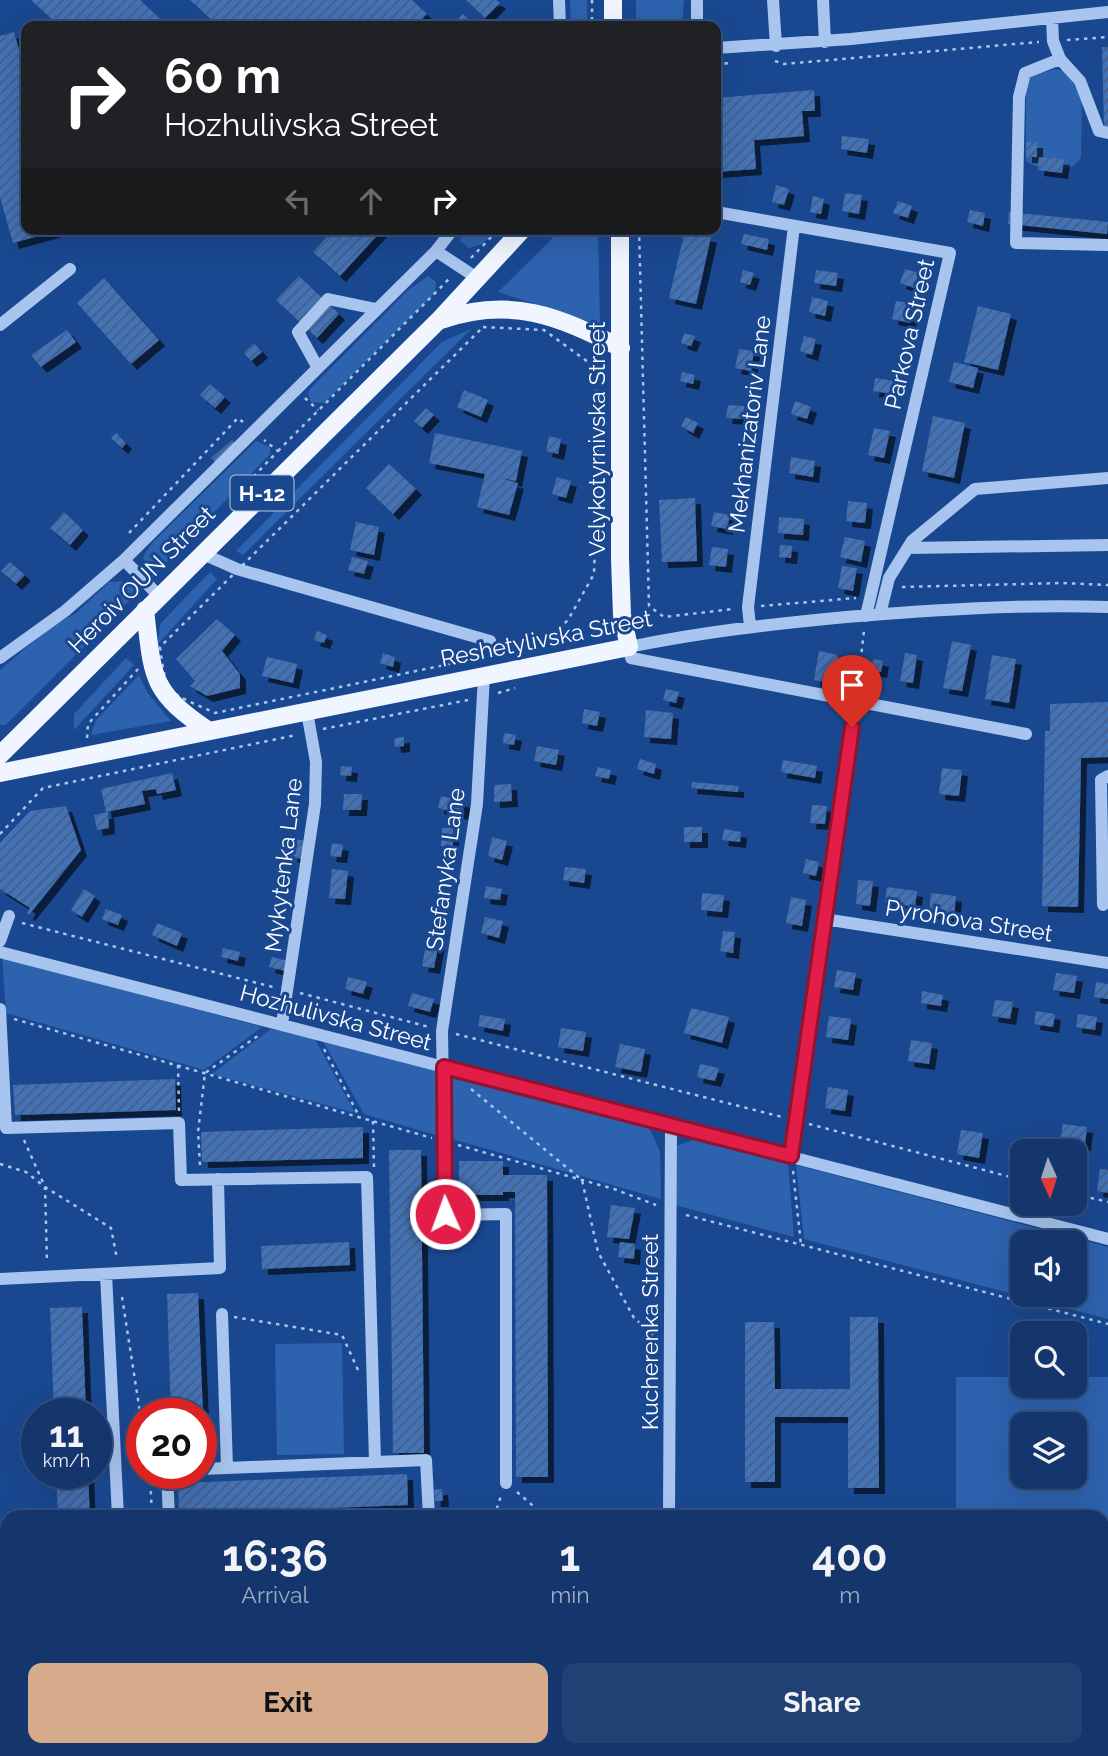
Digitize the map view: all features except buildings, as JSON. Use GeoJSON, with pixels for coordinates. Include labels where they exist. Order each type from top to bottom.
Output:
{"type":"FeatureCollection","features":[{"type":"Feature","properties":{"kind":"main road"},"geometry":{"type":"LineString","coordinates":[[613,0],[613,21]]}},
{"type":"Feature","properties":{"kind":"main road","name":"Heroiv OUN Street"},"geometry":{"type":"LineString","coordinates":[[0,755],[438,321],[517,235]]}},
{"type":"Feature","properties":{"kind":"main road","name":"Velykotyrnivska Street"},"geometry":{"type":"LineString","coordinates":[[620,235],[620,559],[622,615],[629,647]]}},
{"type":"Feature","properties":{"kind":"main road"},"geometry":{"type":"LineString","coordinates":[[438,321],[485,308],[526,310],[568,322],[621,348]]}},
{"type":"Feature","properties":{"kind":"main road"},"geometry":{"type":"LineString","coordinates":[[145,610],[150,657],[159,688],[176,709],[209,731]]}},
{"type":"Feature","properties":{"kind":"main road","name":"Reshetylivska Street"},"geometry":{"type":"LineString","coordinates":[[0,773],[629,647]]}},
{"type":"Feature","properties":{"kind":"street"},"geometry":{"type":"LineString","coordinates":[[559,0],[559,21]]}},
{"type":"Feature","properties":{"kind":"street"},"geometry":{"type":"LineString","coordinates":[[697,0],[697,21]]}},
{"type":"Feature","properties":{"kind":"street"},"geometry":{"type":"LineString","coordinates":[[773,0],[775,46]]}},
{"type":"Feature","properties":{"kind":"street"},"geometry":{"type":"LineString","coordinates":[[824,0],[825,42]]}},
{"type":"Feature","properties":{"kind":"street"},"geometry":{"type":"LineString","coordinates":[[721,48],[825,42],[1108,12]]}},
{"type":"Feature","properties":{"kind":"street"},"geometry":{"type":"LineString","coordinates":[[1052,18],[1053,41],[1060,59],[1080,81],[1099,131],[1108,134]]}},
{"type":"Feature","properties":{"kind":"street"},"geometry":{"type":"LineString","coordinates":[[1060,59],[1026,73],[1019,97],[1016,243],[1108,245]]}},
{"type":"Feature","properties":{"kind":"street","name":"Parkova Street"},"geometry":{"type":"LineString","coordinates":[[721,213],[950,253],[869,597],[873,615]]}},
{"type":"Feature","properties":{"kind":"street","name":"Mekhanizatoriv Lane"},"geometry":{"type":"LineString","coordinates":[[750,626],[748,607],[794,226]]}},
{"type":"Feature","properties":{"kind":"street"},"geometry":{"type":"LineString","coordinates":[[0,657],[65,611],[124,560],[436,251],[448,235]]}},
{"type":"Feature","properties":{"kind":"street"},"geometry":{"type":"LineString","coordinates":[[436,251],[477,278]]}},
{"type":"Feature","properties":{"kind":"street"},"geometry":{"type":"LineString","coordinates":[[0,324],[70,269]]}},
{"type":"Feature","properties":{"kind":"street"},"geometry":{"type":"LineString","coordinates":[[318,368],[298,332],[328,299],[376,309]]}},
{"type":"Feature","properties":{"kind":"street"},"geometry":{"type":"LineString","coordinates":[[873,615],[908,548],[975,489],[1108,478]]}},
{"type":"Feature","properties":{"kind":"street"},"geometry":{"type":"LineString","coordinates":[[908,548],[1108,545]]}},
{"type":"Feature","properties":{"kind":"street"},"geometry":{"type":"LineString","coordinates":[[203,554],[237,569],[490,640]]}},
{"type":"Feature","properties":{"kind":"street"},"geometry":{"type":"LineString","coordinates":[[124,560],[159,596]]}},
{"type":"Feature","properties":{"kind":"street","name":"Reshetylivska Street"},"geometry":{"type":"LineString","coordinates":[[629,647],[695,633],[873,615],[1033,605],[1108,607]]}},
{"type":"Feature","properties":{"kind":"street"},"geometry":{"type":"LineString","coordinates":[[629,647],[631,658],[1026,734]]}},
{"type":"Feature","properties":{"kind":"street","name":"Stefanyka Lane"},"geometry":{"type":"LineString","coordinates":[[484,676],[477,804],[442,1031],[445,1214],[506,1214],[506,1483]]}},
{"type":"Feature","properties":{"kind":"street"},"geometry":{"type":"LineString","coordinates":[[791,1156],[856,700]]}},
{"type":"Feature","properties":{"kind":"street","name":"Mykytenka Lane"},"geometry":{"type":"LineString","coordinates":[[279,1023],[288,990],[315,804],[316,762],[307,712]]}},
{"type":"Feature","properties":{"kind":"street"},"geometry":{"type":"LineString","coordinates":[[1103,905],[1101,780],[1108,776]]}},
{"type":"Feature","properties":{"kind":"street"},"geometry":{"type":"LineString","coordinates":[[0,941],[8,918]]}},
{"type":"Feature","properties":{"kind":"street","name":"Pyrohova Street"},"geometry":{"type":"LineString","coordinates":[[824,919],[1108,962]]}},
{"type":"Feature","properties":{"kind":"street","name":"Hozhulivska Street"},"geometry":{"type":"LineString","coordinates":[[0,952],[1108,1239]]}},
{"type":"Feature","properties":{"kind":"street"},"geometry":{"type":"LineString","coordinates":[[0,1009],[6,1128],[179,1123],[181,1180],[367,1177],[375,1462]]}},
{"type":"Feature","properties":{"kind":"street","name":"Kucherenka Street"},"geometry":{"type":"LineString","coordinates":[[669,1510],[671,1126]]}},
{"type":"Feature","properties":{"kind":"street"},"geometry":{"type":"LineString","coordinates":[[0,1279],[220,1268],[218,1179]]}},
{"type":"Feature","properties":{"kind":"street"},"geometry":{"type":"LineString","coordinates":[[106,1274],[118,1510]]}},
{"type":"Feature","properties":{"kind":"street"},"geometry":{"type":"LineString","coordinates":[[222,1314],[227,1468]]}},
{"type":"Feature","properties":{"kind":"street"},"geometry":{"type":"LineString","coordinates":[[217,1468],[426,1461],[429,1510]]}},
{"type":"Feature","properties":{"kind":"street"},"geometry":{"type":"LineString","coordinates":[[168,1489],[169,1510]]}},
{"type":"Feature","properties":{"kind":"path"},"geometry":{"type":"LineString","coordinates":[[592,0],[592,21]]}},
{"type":"Feature","properties":{"kind":"path"},"geometry":{"type":"LineString","coordinates":[[771,59],[784,64],[1108,37]]}},
{"type":"Feature","properties":{"kind":"path"},"geometry":{"type":"LineString","coordinates":[[721,63],[730,62]]}},
{"type":"Feature","properties":{"kind":"path"},"geometry":{"type":"LineString","coordinates":[[236,495],[492,235]]}},
{"type":"Feature","properties":{"kind":"path"},"geometry":{"type":"LineString","coordinates":[[639,235],[649,606],[664,617],[869,597]]}},
{"type":"Feature","properties":{"kind":"path"},"geometry":{"type":"LineString","coordinates":[[484,327],[544,330],[588,362],[596,389],[598,459],[594,574],[568,620],[546,640],[517,650],[215,713],[171,692],[164,681],[160,647],[237,569],[484,327]]}},
{"type":"Feature","properties":{"kind":"path"},"geometry":{"type":"LineString","coordinates":[[124,539],[237,418],[278,451]]}},
{"type":"Feature","properties":{"kind":"path"},"geometry":{"type":"LineString","coordinates":[[887,588],[1062,583],[1108,585]]}},
{"type":"Feature","properties":{"kind":"path"},"geometry":{"type":"LineString","coordinates":[[856,700],[873,615]]}},
{"type":"Feature","properties":{"kind":"path"},"geometry":{"type":"LineString","coordinates":[[87,738],[88,724],[142,665]]}},
{"type":"Feature","properties":{"kind":"path"},"geometry":{"type":"LineString","coordinates":[[8,918],[1010,1177]]}},
{"type":"Feature","properties":{"kind":"path"},"geometry":{"type":"LineString","coordinates":[[0,1015],[205,1073]]}},
{"type":"Feature","properties":{"kind":"path"},"geometry":{"type":"LineString","coordinates":[[200,1163],[198,1132],[205,1073],[279,1023]]}},
{"type":"Feature","properties":{"kind":"path"},"geometry":{"type":"LineString","coordinates":[[315,1033],[360,1118]]}},
{"type":"Feature","properties":{"kind":"path"},"geometry":{"type":"LineString","coordinates":[[178,1065],[179,1123]]}},
{"type":"Feature","properties":{"kind":"path"},"geometry":{"type":"LineString","coordinates":[[465,1085],[582,1180],[598,1252],[634,1318],[662,1342]]}},
{"type":"Feature","properties":{"kind":"path"},"geometry":{"type":"LineString","coordinates":[[367,1177],[374,1168],[373,1121]]}},
{"type":"Feature","properties":{"kind":"path"},"geometry":{"type":"LineString","coordinates":[[791,1156],[802,1245]]}},
{"type":"Feature","properties":{"kind":"path"},"geometry":{"type":"LineString","coordinates":[[0,1164],[26,1172],[80,1211]]}},
{"type":"Feature","properties":{"kind":"path"},"geometry":{"type":"LineString","coordinates":[[45,1187],[47,1277]]}},
{"type":"Feature","properties":{"kind":"path"},"geometry":{"type":"LineString","coordinates":[[1087,1197],[1108,1202]]}},
{"type":"Feature","properties":{"kind":"path"},"geometry":{"type":"LineString","coordinates":[[222,1314],[342,1335],[373,1401]]}},
{"type":"Feature","properties":{"kind":"path"},"geometry":{"type":"LineString","coordinates":[[496,1510],[506,1483],[538,1510]]}},
{"type":"Feature","properties":{"kind":"path"},"geometry":{"type":"LineString","coordinates":[[151,1489],[152,1510]]}},
{"type":"Feature","properties":{"kind":"green space"},"geometry":{"type":"Polygon","coordinates":[[[570,0],[587,0],[587,21],[571,21],[570,0]]]}},
{"type":"Feature","properties":{"kind":"green space"},"geometry":{"type":"Polygon","coordinates":[[[636,0],[684,0],[682,21],[636,21],[636,0]]]}},
{"type":"Feature","properties":{"kind":"green space"},"geometry":{"type":"Polygon","coordinates":[[[1055,69],[1063,71],[1082,93],[1081,157],[1071,167],[1056,170],[1026,161],[1026,87],[1031,76],[1055,69]]]}},
{"type":"Feature","properties":{"kind":"green space"},"geometry":{"type":"Polygon","coordinates":[[[462,235],[492,235],[482,244],[469,248],[460,241],[462,235]]]}},
{"type":"Feature","properties":{"kind":"green space"},"geometry":{"type":"Polygon","coordinates":[[[556,235],[598,235],[600,325],[498,292],[556,235]]]}},
{"type":"Feature","properties":{"kind":"green space"},"geometry":{"type":"Polygon","coordinates":[[[428,276],[436,282],[435,293],[324,403],[311,402],[308,393],[310,389],[407,291],[428,276]]]}},
{"type":"Feature","properties":{"kind":"green space"},"geometry":{"type":"Polygon","coordinates":[[[471,329],[243,555],[236,551],[442,342],[471,329]]]}},
{"type":"Feature","properties":{"kind":"green space"},"geometry":{"type":"Polygon","coordinates":[[[256,441],[270,447],[270,454],[158,571],[147,569],[143,557],[151,544],[256,441]]]}},
{"type":"Feature","properties":{"kind":"green space"},"geometry":{"type":"Polygon","coordinates":[[[210,572],[217,579],[158,644],[160,624],[210,572]]]}},
{"type":"Feature","properties":{"kind":"green space"},"geometry":{"type":"Polygon","coordinates":[[[130,581],[134,586],[133,597],[6,725],[0,725],[0,670],[54,624],[75,614],[109,582],[130,581]]]}},
{"type":"Feature","properties":{"kind":"green space"},"geometry":{"type":"Polygon","coordinates":[[[126,658],[134,665],[74,730],[74,714],[126,658]]]}},
{"type":"Feature","properties":{"kind":"green space"},"geometry":{"type":"Polygon","coordinates":[[[139,675],[147,692],[171,721],[91,735],[96,720],[139,675]]]}},
{"type":"Feature","properties":{"kind":"green space"},"geometry":{"type":"Polygon","coordinates":[[[2,957],[262,1027],[204,1070],[6,1013],[2,957]]]}},
{"type":"Feature","properties":{"kind":"green space"},"geometry":{"type":"Polygon","coordinates":[[[271,1029],[315,1039],[355,1113],[212,1074],[271,1029]]]}},
{"type":"Feature","properties":{"kind":"green space"},"geometry":{"type":"Polygon","coordinates":[[[323,1041],[440,1072],[439,1136],[364,1114],[323,1041]]]}},
{"type":"Feature","properties":{"kind":"green space"},"geometry":{"type":"Polygon","coordinates":[[[452,1076],[649,1127],[660,1152],[661,1199],[449,1138],[452,1076]]]}},
{"type":"Feature","properties":{"kind":"green space"},"geometry":{"type":"Polygon","coordinates":[[[693,1140],[788,1164],[794,1237],[675,1205],[677,1146],[693,1140]]]}},
{"type":"Feature","properties":{"kind":"green space"},"geometry":{"type":"Polygon","coordinates":[[[796,1165],[1043,1230],[1010,1230],[1010,1293],[804,1239],[796,1165]]]}},
{"type":"Feature","properties":{"kind":"green space"},"geometry":{"type":"Polygon","coordinates":[[[1087,1241],[1108,1247],[1108,1319],[1062,1307],[1087,1307],[1087,1241]]]}},
{"type":"Feature","properties":{"kind":"green space"},"geometry":{"type":"Polygon","coordinates":[[[342,1343],[344,1454],[277,1455],[275,1344],[342,1343]]]}},
{"type":"Feature","properties":{"kind":"green space"},"geometry":{"type":"Polygon","coordinates":[[[956,1377],[1010,1377],[1010,1398],[1087,1398],[1087,1377],[1108,1377],[1108,1510],[956,1510],[956,1377]]]}},
{"type":"Feature","properties":{"kind":"route"},"geometry":{"type":"LineString","coordinates":[[445,1214],[442,1140],[444,1067],[791,1156],[852,727]]}}]}
